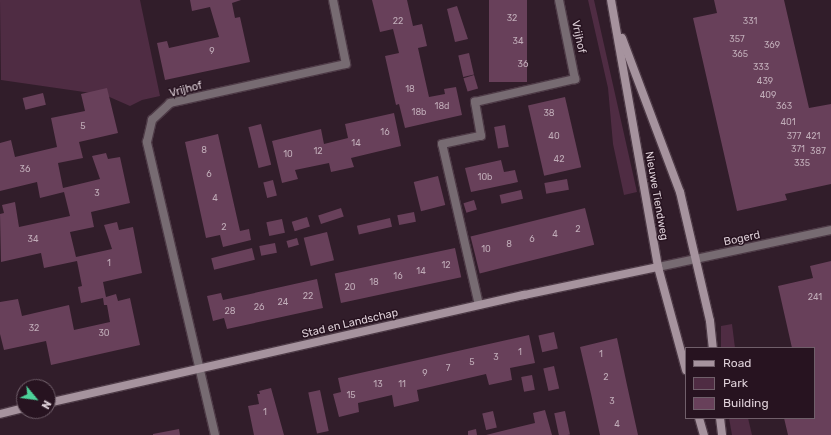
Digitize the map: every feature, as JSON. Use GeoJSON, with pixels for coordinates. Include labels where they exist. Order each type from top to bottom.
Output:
{"type":"FeatureCollection","features":[{"type":"Feature","properties":{"kind":"street","name":"Vrijhof"},"geometry":{"type":"LineString","coordinates":[[200,370],[147,142],[152,120],[170,103],[346,64],[333,0]]}},
{"type":"Feature","properties":{"kind":"street","name":"Vrijhof"},"geometry":{"type":"LineString","coordinates":[[479,305],[442,144],[481,136],[476,102],[575,79],[559,0]]}},
{"type":"Feature","properties":{"kind":"street","name":"Nieuwe Tiendweg"},"geometry":{"type":"LineString","coordinates":[[611,0],[658,267],[685,366]]}},
{"type":"Feature","properties":{"kind":"street","name":"Nieuwe Tiendweg"},"geometry":{"type":"LineString","coordinates":[[616,22],[680,192],[697,259],[713,347]]}},
{"type":"Feature","properties":{"kind":"street","name":"Bogerd"},"geometry":{"type":"LineString","coordinates":[[658,267],[831,230]]}},
{"type":"Feature","properties":{"kind":"street","name":"Stad en Landschap"},"geometry":{"type":"LineString","coordinates":[[56,401],[200,370],[479,305],[658,267]]}},
{"type":"Feature","properties":{"kind":"street"},"geometry":{"type":"LineString","coordinates":[[200,370],[215,435]]}},
{"type":"Feature","properties":{"kind":"street"},"geometry":{"type":"LineString","coordinates":[[0,414],[16,410]]}},
{"type":"Feature","properties":{"kind":"street"},"geometry":{"type":"LineString","coordinates":[[699,419],[704,435]]}},
{"type":"Feature","properties":{"kind":"street"},"geometry":{"type":"LineString","coordinates":[[720,419],[722,435]]}},
{"type":"Feature","properties":{"kind":"green space"},"geometry":{"type":"Polygon","coordinates":[[[0,0],[140,0],[160,96],[142,100],[130,106],[105,95],[1,80],[0,0]]]}},
{"type":"Feature","properties":{"kind":"green space"},"geometry":{"type":"Polygon","coordinates":[[[588,0],[594,0],[637,192],[624,195],[613,144],[608,88],[588,0]]]}},
{"type":"Feature","properties":{"kind":"green space"},"geometry":{"type":"Polygon","coordinates":[[[732,324],[735,347],[721,347],[721,326],[732,324]]]}},
{"type":"Feature","properties":{"kind":"green space"},"geometry":{"type":"Polygon","coordinates":[[[729,419],[748,419],[752,435],[732,435],[729,419]]]}},
{"type":"Feature","properties":{"kind":"building"},"geometry":{"type":"Polygon","coordinates":[[[190,0],[241,0],[232,3],[235,18],[240,17],[250,62],[165,80],[157,43],[167,41],[169,48],[219,37],[210,7],[192,11],[190,0]]]}},
{"type":"Feature","properties":{"kind":"building"},"geometry":{"type":"Polygon","coordinates":[[[372,0],[407,0],[413,26],[422,24],[427,46],[418,48],[429,97],[445,94],[444,89],[456,87],[462,115],[405,128],[399,104],[396,105],[385,56],[399,53],[393,29],[380,32],[372,0]]]}},
{"type":"Feature","properties":{"kind":"building"},"geometry":{"type":"Polygon","coordinates":[[[489,0],[527,0],[527,82],[489,82],[489,0]]]}},
{"type":"Feature","properties":{"kind":"building"},"geometry":{"type":"Polygon","coordinates":[[[714,0],[784,0],[809,108],[831,104],[831,184],[785,194],[787,200],[737,211],[693,18],[717,13],[714,0]]]}},
{"type":"Feature","properties":{"kind":"building"},"geometry":{"type":"Polygon","coordinates":[[[457,6],[468,39],[455,42],[447,9],[457,6]]]}},
{"type":"Feature","properties":{"kind":"building"},"geometry":{"type":"Polygon","coordinates":[[[469,53],[474,74],[463,77],[458,55],[469,53]]]}},
{"type":"Feature","properties":{"kind":"building"},"geometry":{"type":"Polygon","coordinates":[[[474,75],[478,88],[468,92],[463,78],[474,75]]]}},
{"type":"Feature","properties":{"kind":"building"},"geometry":{"type":"Polygon","coordinates":[[[107,88],[118,133],[79,142],[83,158],[58,163],[63,188],[100,179],[92,156],[106,153],[108,159],[120,157],[130,203],[91,212],[94,227],[70,232],[76,257],[112,249],[104,225],[117,222],[119,230],[133,227],[142,273],[103,282],[106,297],[116,294],[118,301],[130,298],[140,345],[51,365],[46,341],[4,350],[0,334],[0,302],[18,299],[22,316],[69,305],[74,330],[110,322],[107,305],[104,305],[103,298],[81,303],[78,287],[82,286],[77,261],[44,268],[41,253],[1,262],[0,214],[4,213],[2,205],[15,202],[19,227],[70,216],[64,192],[40,198],[37,182],[0,191],[0,143],[11,140],[15,157],[57,147],[51,118],[85,111],[81,94],[107,88]]]}},
{"type":"Feature","properties":{"kind":"building"},"geometry":{"type":"Polygon","coordinates":[[[43,93],[46,105],[26,110],[23,98],[43,93]]]}},
{"type":"Feature","properties":{"kind":"building"},"geometry":{"type":"Polygon","coordinates":[[[565,97],[581,167],[544,176],[528,106],[565,97]]]}},
{"type":"Feature","properties":{"kind":"building"},"geometry":{"type":"Polygon","coordinates":[[[394,113],[401,146],[351,158],[354,167],[331,172],[329,163],[295,170],[298,179],[282,183],[272,141],[321,129],[324,144],[348,138],[345,124],[394,113]]]}},
{"type":"Feature","properties":{"kind":"building"},"geometry":{"type":"Polygon","coordinates":[[[261,124],[271,165],[259,168],[248,127],[261,124]]]}},
{"type":"Feature","properties":{"kind":"building"},"geometry":{"type":"Polygon","coordinates":[[[505,125],[509,147],[498,149],[494,127],[505,125]]]}},
{"type":"Feature","properties":{"kind":"building"},"geometry":{"type":"Polygon","coordinates":[[[218,134],[240,231],[249,229],[251,240],[223,247],[220,235],[206,238],[185,142],[218,134]]]}},
{"type":"Feature","properties":{"kind":"building"},"geometry":{"type":"Polygon","coordinates":[[[501,160],[504,172],[515,170],[518,182],[471,192],[465,168],[501,160]]]}},
{"type":"Feature","properties":{"kind":"building"},"geometry":{"type":"Polygon","coordinates":[[[438,176],[445,205],[421,211],[414,182],[438,176]]]}},
{"type":"Feature","properties":{"kind":"building"},"geometry":{"type":"Polygon","coordinates":[[[567,179],[569,190],[546,194],[544,183],[567,179]]]}},
{"type":"Feature","properties":{"kind":"building"},"geometry":{"type":"Polygon","coordinates":[[[273,180],[277,196],[267,198],[263,182],[273,180]]]}},
{"type":"Feature","properties":{"kind":"building"},"geometry":{"type":"Polygon","coordinates":[[[521,190],[523,199],[502,204],[500,195],[521,190]]]}},
{"type":"Feature","properties":{"kind":"building"},"geometry":{"type":"Polygon","coordinates":[[[474,200],[477,210],[466,213],[463,203],[474,200]]]}},
{"type":"Feature","properties":{"kind":"building"},"geometry":{"type":"Polygon","coordinates":[[[341,208],[344,217],[321,224],[318,215],[341,208]]]}},
{"type":"Feature","properties":{"kind":"building"},"geometry":{"type":"Polygon","coordinates":[[[585,208],[594,245],[480,273],[471,237],[585,208]]]}},
{"type":"Feature","properties":{"kind":"building"},"geometry":{"type":"Polygon","coordinates":[[[414,212],[416,222],[399,225],[397,215],[414,212]]]}},
{"type":"Feature","properties":{"kind":"building"},"geometry":{"type":"Polygon","coordinates":[[[307,217],[310,227],[295,231],[292,222],[307,217]]]}},
{"type":"Feature","properties":{"kind":"building"},"geometry":{"type":"Polygon","coordinates":[[[390,218],[392,227],[359,234],[357,226],[390,218]]]}},
{"type":"Feature","properties":{"kind":"building"},"geometry":{"type":"Polygon","coordinates":[[[282,219],[285,233],[269,236],[266,222],[282,219]]]}},
{"type":"Feature","properties":{"kind":"building"},"geometry":{"type":"Polygon","coordinates":[[[327,232],[334,260],[311,266],[304,238],[327,232]]]}},
{"type":"Feature","properties":{"kind":"building"},"geometry":{"type":"Polygon","coordinates":[[[297,238],[299,245],[288,248],[286,241],[297,238]]]}},
{"type":"Feature","properties":{"kind":"building"},"geometry":{"type":"Polygon","coordinates":[[[275,243],[277,253],[261,256],[259,246],[275,243]]]}},
{"type":"Feature","properties":{"kind":"building"},"geometry":{"type":"Polygon","coordinates":[[[252,248],[255,260],[214,270],[211,258],[252,248]]]}},
{"type":"Feature","properties":{"kind":"building"},"geometry":{"type":"Polygon","coordinates":[[[455,248],[461,277],[341,303],[335,274],[455,248]]]}},
{"type":"Feature","properties":{"kind":"building"},"geometry":{"type":"Polygon","coordinates":[[[831,261],[831,435],[788,435],[784,419],[815,419],[815,347],[792,347],[778,286],[813,278],[810,266],[831,261]]]}},
{"type":"Feature","properties":{"kind":"building"},"geometry":{"type":"Polygon","coordinates":[[[317,279],[323,308],[227,329],[224,318],[213,321],[207,296],[221,293],[223,300],[317,279]]]}},
{"type":"Feature","properties":{"kind":"building"},"geometry":{"type":"Polygon","coordinates":[[[554,332],[558,349],[542,352],[538,336],[554,332]]]}},
{"type":"Feature","properties":{"kind":"building"},"geometry":{"type":"Polygon","coordinates":[[[529,335],[535,363],[510,368],[512,380],[489,385],[486,374],[417,390],[419,401],[394,407],[392,395],[358,403],[359,412],[339,417],[333,394],[341,392],[338,378],[529,335]]]}},
{"type":"Feature","properties":{"kind":"building"},"geometry":{"type":"Polygon","coordinates":[[[617,338],[638,435],[600,435],[580,347],[617,338]]]}},
{"type":"Feature","properties":{"kind":"building"},"geometry":{"type":"Polygon","coordinates":[[[554,366],[559,388],[548,391],[543,368],[554,366]]]}},
{"type":"Feature","properties":{"kind":"building"},"geometry":{"type":"Polygon","coordinates":[[[532,375],[535,390],[524,392],[521,377],[532,375]]]}},
{"type":"Feature","properties":{"kind":"building"},"geometry":{"type":"Polygon","coordinates":[[[271,388],[284,435],[254,435],[248,406],[259,404],[257,394],[260,394],[259,391],[271,388]]]}},
{"type":"Feature","properties":{"kind":"building"},"geometry":{"type":"Polygon","coordinates":[[[320,390],[329,431],[317,434],[308,392],[320,390]]]}},
{"type":"Feature","properties":{"kind":"building"},"geometry":{"type":"Polygon","coordinates":[[[545,410],[552,435],[486,435],[535,423],[533,413],[545,410]]]}},
{"type":"Feature","properties":{"kind":"building"},"geometry":{"type":"Polygon","coordinates":[[[493,411],[497,428],[486,430],[482,413],[493,411]]]}},
{"type":"Feature","properties":{"kind":"building"},"geometry":{"type":"Polygon","coordinates":[[[565,411],[570,434],[559,435],[554,413],[565,411]]]}},
{"type":"Feature","properties":{"kind":"building"},"geometry":{"type":"Polygon","coordinates":[[[179,429],[180,435],[153,435],[153,434],[179,429]]]}},
{"type":"Feature","properties":{"kind":"building"},"geometry":{"type":"Polygon","coordinates":[[[476,429],[477,435],[468,435],[468,431],[476,429]]]}}]}
